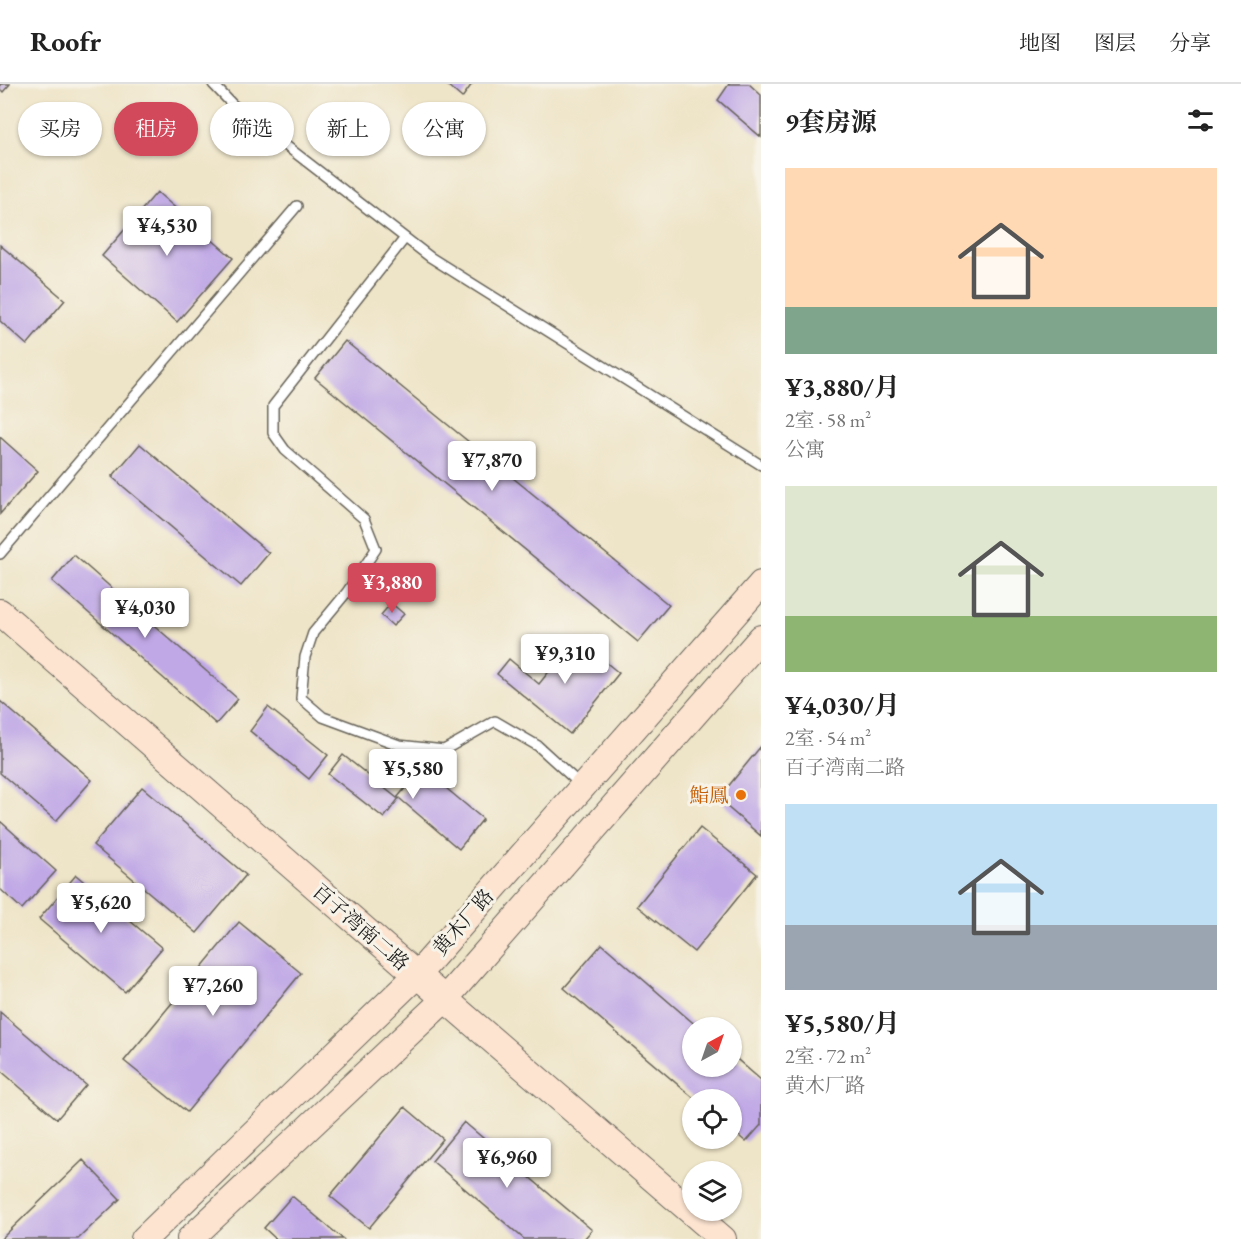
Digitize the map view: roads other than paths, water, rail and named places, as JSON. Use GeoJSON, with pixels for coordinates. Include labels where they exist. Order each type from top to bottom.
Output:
{"type":"FeatureCollection","features":[{"type":"Feature","properties":{"kind":"main road","name":"黄木厂路"},"geometry":{"type":"LineString","coordinates":[[144,1239],[417,975],[761,584]]}},
{"type":"Feature","properties":{"kind":"main road","name":"百子湾南二路"},"geometry":{"type":"LineString","coordinates":[[0,612],[723,1239]]}},
{"type":"Feature","properties":{"kind":"main road","name":"黄木厂路"},"geometry":{"type":"LineString","coordinates":[[190,1239],[445,999],[761,638]]}},
{"type":"Feature","properties":{"kind":"lane"},"geometry":{"type":"LineString","coordinates":[[213,84],[232,104],[430,257],[761,465]]}},
{"type":"Feature","properties":{"kind":"lane"},"geometry":{"type":"LineString","coordinates":[[0,554],[297,206]]}},
{"type":"Feature","properties":{"kind":"lane"},"geometry":{"type":"LineString","coordinates":[[405,238],[273,406],[273,433],[285,450],[364,519],[376,549],[347,592],[313,633],[305,657],[301,698],[323,717],[399,745],[444,750],[495,721],[538,746],[583,787]]}},
{"type":"Feature","properties":{"kind":"place","name":"鮨鳳"},"geometry":{"type":"Point","coordinates":[741,795]}}]}
